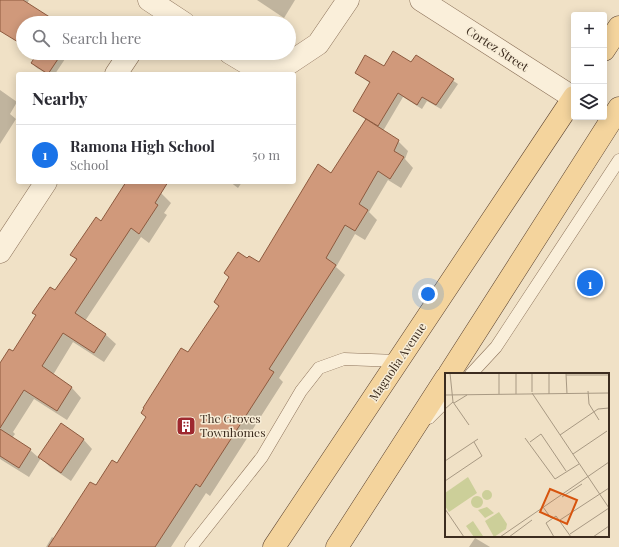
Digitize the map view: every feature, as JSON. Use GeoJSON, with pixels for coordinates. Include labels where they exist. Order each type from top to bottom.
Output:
{"type":"FeatureCollection","features":[{"type":"Feature","properties":{"kind":"main road"},"geometry":{"type":"LineString","coordinates":[[605,48],[619,27]]}},
{"type":"Feature","properties":{"kind":"main road","name":"Magnolia Avenue"},"geometry":{"type":"LineString","coordinates":[[274,547],[571,102]]}},
{"type":"Feature","properties":{"kind":"main road"},"geometry":{"type":"LineString","coordinates":[[450,373],[613,118]]}},
{"type":"Feature","properties":{"kind":"main road"},"geometry":{"type":"LineString","coordinates":[[337,547],[445,380]]}},
{"type":"Feature","properties":{"kind":"street"},"geometry":{"type":"LineString","coordinates":[[296,59],[318,44],[348,0]]}},
{"type":"Feature","properties":{"kind":"street","name":"Cortez Street"},"geometry":{"type":"LineString","coordinates":[[421,0],[571,96]]}},
{"type":"Feature","properties":{"kind":"street"},"geometry":{"type":"LineString","coordinates":[[153,10],[167,16]]}},
{"type":"Feature","properties":{"kind":"street"},"geometry":{"type":"LineString","coordinates":[[117,72],[125,60]]}},
{"type":"Feature","properties":{"kind":"street"},"geometry":{"type":"LineString","coordinates":[[241,60],[244,62],[285,66],[294,60]]}},
{"type":"Feature","properties":{"kind":"street"},"geometry":{"type":"LineString","coordinates":[[0,252],[45,184]]}},
{"type":"Feature","properties":{"kind":"lane"},"geometry":{"type":"LineString","coordinates":[[472,373],[496,347],[619,160]]}},
{"type":"Feature","properties":{"kind":"lane"},"geometry":{"type":"LineString","coordinates":[[191,547],[262,457],[301,391],[319,368],[344,359],[398,361]]}},
{"type":"Feature","properties":{"kind":"lane"},"geometry":{"type":"LineString","coordinates":[[400,450],[445,402]]}},
{"type":"Feature","properties":{"kind":"building"},"geometry":{"type":"Polygon","coordinates":[[[0,0],[23,0],[48,16],[16,16],[16,41],[0,31],[0,0]]]}},
{"type":"Feature","properties":{"kind":"building"},"geometry":{"type":"Polygon","coordinates":[[[393,51],[411,62],[416,55],[454,79],[436,105],[422,97],[417,105],[398,93],[378,126],[353,111],[370,82],[355,73],[365,55],[384,66],[393,51]]]}},
{"type":"Feature","properties":{"kind":"building"},"geometry":{"type":"Polygon","coordinates":[[[33,60],[57,60],[49,72],[45,72],[31,63],[33,60]]]}},
{"type":"Feature","properties":{"kind":"building"},"geometry":{"type":"Polygon","coordinates":[[[366,119],[399,140],[394,151],[404,157],[390,179],[378,171],[359,204],[368,210],[355,231],[345,225],[326,258],[336,265],[269,369],[274,372],[200,487],[196,484],[155,547],[48,547],[90,482],[96,485],[112,460],[117,463],[146,417],[141,413],[143,408],[181,348],[188,352],[219,306],[214,302],[229,277],[224,273],[238,252],[247,258],[249,256],[259,262],[318,164],[331,173],[366,119]]]}},
{"type":"Feature","properties":{"kind":"building"},"geometry":{"type":"Polygon","coordinates":[[[125,184],[167,184],[155,203],[158,205],[139,234],[131,228],[75,313],[106,334],[94,353],[63,333],[42,366],[72,387],[57,411],[24,390],[0,428],[0,363],[9,349],[13,351],[36,315],[32,313],[50,287],[55,290],[77,259],[70,255],[96,217],[101,221],[125,184]]]}},
{"type":"Feature","properties":{"kind":"building"},"geometry":{"type":"Polygon","coordinates":[[[61,423],[84,439],[61,473],[38,457],[61,423]]]}},
{"type":"Feature","properties":{"kind":"building"},"geometry":{"type":"Polygon","coordinates":[[[0,429],[31,449],[19,468],[0,456],[0,429]]]}},
{"type":"Feature","properties":{"kind":"place","name":"Ramona High School"},"geometry":{"type":"Point","coordinates":[590,283]}},
{"type":"Feature","properties":{"kind":"place","name":"The Groves Townhomes"},"geometry":{"type":"Point","coordinates":[186,426]}}]}
